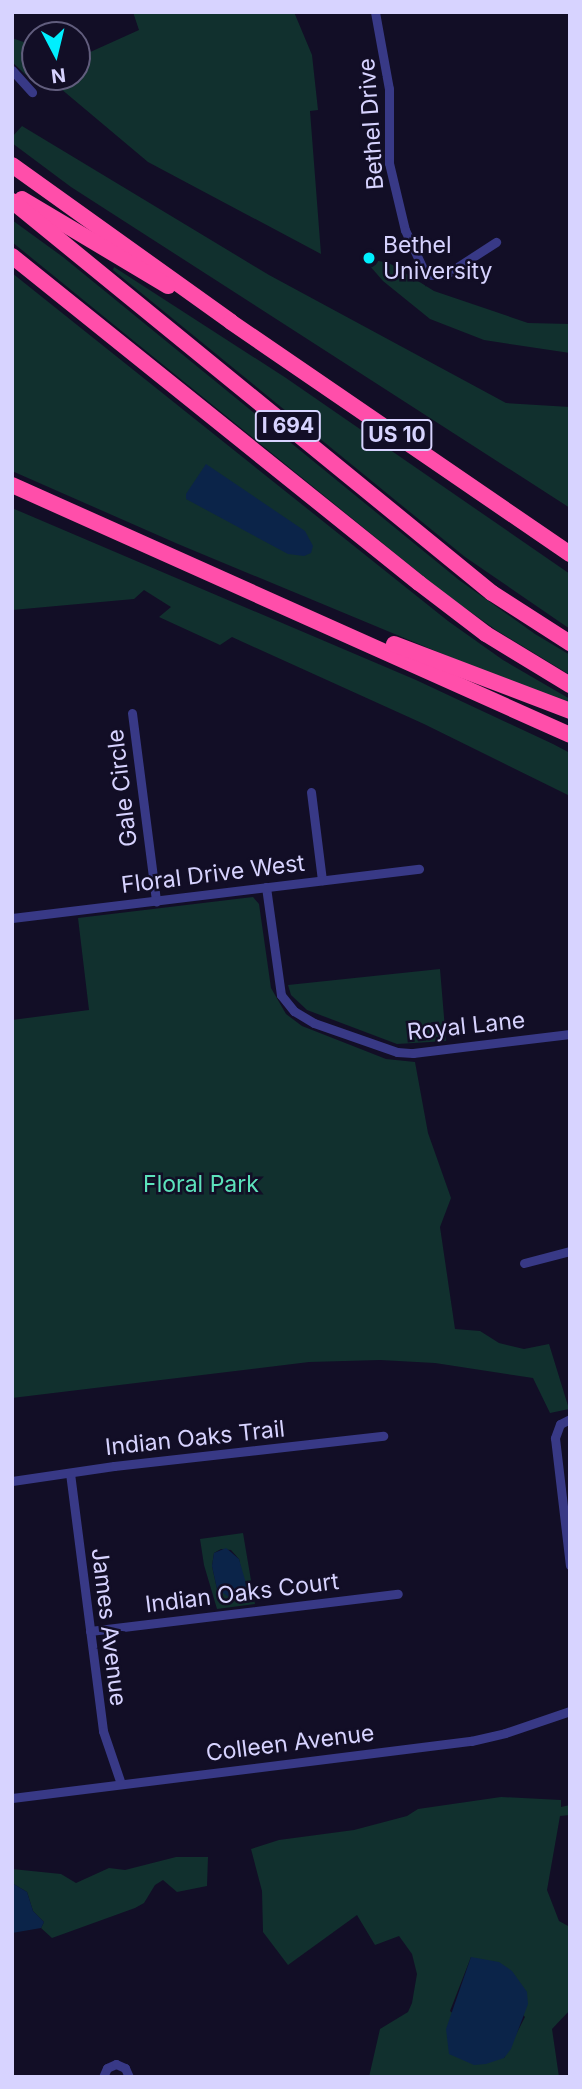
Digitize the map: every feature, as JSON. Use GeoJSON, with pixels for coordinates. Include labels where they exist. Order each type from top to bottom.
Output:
{"type":"FeatureCollection","features":[{"type":"Feature","properties":{"kind":"highway"},"geometry":{"type":"LineString","coordinates":[[12,165],[231,322]]}},
{"type":"Feature","properties":{"kind":"highway","name":"US 10"},"geometry":{"type":"LineString","coordinates":[[12,193],[231,322],[567,552]]}},
{"type":"Feature","properties":{"kind":"highway","name":"I 694"},"geometry":{"type":"LineString","coordinates":[[12,201],[492,593],[570,643]]}},
{"type":"Feature","properties":{"kind":"highway","name":"I 694"},"geometry":{"type":"LineString","coordinates":[[12,256],[419,583],[486,634],[570,685]]}},
{"type":"Feature","properties":{"kind":"highway"},"geometry":{"type":"LineString","coordinates":[[12,485],[570,735]]}},
{"type":"Feature","properties":{"kind":"highway"},"geometry":{"type":"LineString","coordinates":[[205,572],[570,712]]}},
{"type":"Feature","properties":{"kind":"street","name":"Bethel Drive"},"geometry":{"type":"LineString","coordinates":[[375,12],[388,78],[388,163],[401,219],[424,271],[432,275],[445,275],[496,242]]}},
{"type":"Feature","properties":{"kind":"street"},"geometry":{"type":"LineString","coordinates":[[12,69],[32,92]]}},
{"type":"Feature","properties":{"kind":"street","name":"Gale Circle"},"geometry":{"type":"LineString","coordinates":[[132,713],[156,901]]}},
{"type":"Feature","properties":{"kind":"street"},"geometry":{"type":"LineString","coordinates":[[310,792],[322,880]]}},
{"type":"Feature","properties":{"kind":"street","name":"Floral Drive West"},"geometry":{"type":"LineString","coordinates":[[12,918],[419,869]]}},
{"type":"Feature","properties":{"kind":"street","name":"Royal Lane"},"geometry":{"type":"LineString","coordinates":[[265,887],[281,995],[294,1012],[314,1023],[397,1052],[413,1053],[570,1034]]}},
{"type":"Feature","properties":{"kind":"street"},"geometry":{"type":"LineString","coordinates":[[524,1263],[570,1251]]}},
{"type":"Feature","properties":{"kind":"street"},"geometry":{"type":"LineString","coordinates":[[570,1419],[556,1431],[570,1565]]}},
{"type":"Feature","properties":{"kind":"street","name":"Indian Oaks Trail"},"geometry":{"type":"LineString","coordinates":[[12,1482],[383,1436]]}},
{"type":"Feature","properties":{"kind":"street","name":"James Avenue"},"geometry":{"type":"LineString","coordinates":[[70,1473],[103,1731],[121,1784]]}},
{"type":"Feature","properties":{"kind":"street","name":"Indian Oaks Court"},"geometry":{"type":"LineString","coordinates":[[90,1631],[398,1594]]}},
{"type":"Feature","properties":{"kind":"street","name":"Colleen Avenue"},"geometry":{"type":"LineString","coordinates":[[12,1798],[471,1741],[505,1733],[570,1711]]}},
{"type":"Feature","properties":{"kind":"street"},"geometry":{"type":"LineString","coordinates":[[103,2077],[107,2068],[116,2064],[125,2068],[129,2077]]}},
{"type":"Feature","properties":{"kind":"green space"},"geometry":{"type":"Polygon","coordinates":[[[133,12],[294,12],[312,55],[318,110],[310,111],[321,254],[148,162],[64,91],[91,91],[91,52],[139,30],[133,12]]]}},
{"type":"Feature","properties":{"kind":"green space"},"geometry":{"type":"Polygon","coordinates":[[[12,38],[21,41],[21,70],[12,62],[12,38]]]}},
{"type":"Feature","properties":{"kind":"green space"},"geometry":{"type":"Polygon","coordinates":[[[22,126],[269,275],[506,403],[570,407],[570,508],[71,187],[12,143],[12,137],[22,126]]]}},
{"type":"Feature","properties":{"kind":"green space"},"geometry":{"type":"Polygon","coordinates":[[[12,220],[63,257],[459,580],[535,634],[570,655],[570,675],[496,630],[444,593],[12,242],[12,220]]]}},
{"type":"Feature","properties":{"kind":"green space"},"geometry":{"type":"Polygon","coordinates":[[[363,258],[389,263],[434,291],[528,323],[570,324],[570,353],[484,340],[430,319],[383,281],[363,258]]]}},
{"type":"Feature","properties":{"kind":"green space"},"geometry":{"type":"Polygon","coordinates":[[[114,267],[286,378],[570,574],[570,629],[465,557],[113,270],[114,267]]]}},
{"type":"Feature","properties":{"kind":"green space"},"geometry":{"type":"Polygon","coordinates":[[[12,273],[448,621],[503,660],[570,699],[570,707],[178,544],[12,471],[12,273]]]}},
{"type":"Feature","properties":{"kind":"green space"},"geometry":{"type":"Polygon","coordinates":[[[12,508],[416,680],[553,744],[570,753],[570,796],[424,724],[232,637],[220,645],[159,617],[171,607],[144,590],[134,599],[12,610],[12,508]]]}},
{"type":"Feature","properties":{"kind":"green space","name":"Floral Park"},"geometry":{"type":"Polygon","coordinates":[[[253,897],[259,904],[271,988],[286,1014],[302,1026],[386,1059],[415,1062],[428,1133],[451,1198],[440,1227],[455,1329],[480,1331],[499,1343],[524,1349],[549,1344],[569,1409],[550,1413],[533,1378],[435,1363],[380,1360],[309,1362],[12,1398],[12,1020],[89,1010],[78,918],[253,897]]]}},
{"type":"Feature","properties":{"kind":"green space"},"geometry":{"type":"Polygon","coordinates":[[[440,969],[446,1041],[397,1044],[307,1010],[291,995],[288,985],[440,969]]]}},
{"type":"Feature","properties":{"kind":"green space"},"geometry":{"type":"Polygon","coordinates":[[[243,1533],[255,1604],[217,1609],[204,1565],[200,1539],[243,1533]],[[221,1549],[214,1553],[212,1566],[217,1589],[236,1596],[246,1591],[239,1559],[231,1550],[221,1549]]]}},
{"type":"Feature","properties":{"kind":"green space"},"geometry":{"type":"Polygon","coordinates":[[[501,1797],[561,1800],[561,1807],[570,1805],[570,1815],[560,1816],[547,1890],[559,1921],[570,1927],[570,2010],[552,2029],[559,2077],[369,2077],[380,2029],[408,2012],[412,2003],[417,1974],[412,1954],[399,1936],[375,1945],[357,1915],[288,1965],[263,1932],[262,1891],[251,1849],[279,1840],[354,1830],[407,1816],[418,1809],[501,1797]],[[471,1957],[450,2011],[504,2058],[525,2017],[471,1957]]]}},
{"type":"Feature","properties":{"kind":"green space"},"geometry":{"type":"Polygon","coordinates":[[[176,1857],[208,1857],[207,1886],[177,1892],[163,1880],[155,1885],[144,1903],[135,1908],[52,1938],[41,1928],[44,1922],[33,1911],[27,1892],[12,1883],[12,1869],[61,1874],[76,1883],[109,1868],[125,1870],[176,1857]]]}},
{"type":"Feature","properties":{"kind":"water"},"geometry":{"type":"Polygon","coordinates":[[[206,464],[305,531],[313,546],[311,553],[304,556],[288,554],[186,499],[186,494],[206,464]]]}},
{"type":"Feature","properties":{"kind":"water"},"geometry":{"type":"Polygon","coordinates":[[[226,1548],[239,1559],[247,1587],[241,1594],[229,1597],[217,1589],[212,1566],[214,1553],[226,1548]]]}},
{"type":"Feature","properties":{"kind":"water"},"geometry":{"type":"Polygon","coordinates":[[[12,1883],[27,1892],[33,1911],[44,1922],[41,1928],[12,1933],[12,1883]]]}},
{"type":"Feature","properties":{"kind":"water"},"geometry":{"type":"Polygon","coordinates":[[[471,1957],[499,1962],[512,1971],[527,1992],[528,2004],[511,2049],[504,2058],[486,2064],[474,2065],[449,2054],[446,2029],[471,1957]]]}},
{"type":"Feature","properties":{"kind":"place","name":"Bethel University"},"geometry":{"type":"Point","coordinates":[369,258]}}]}
